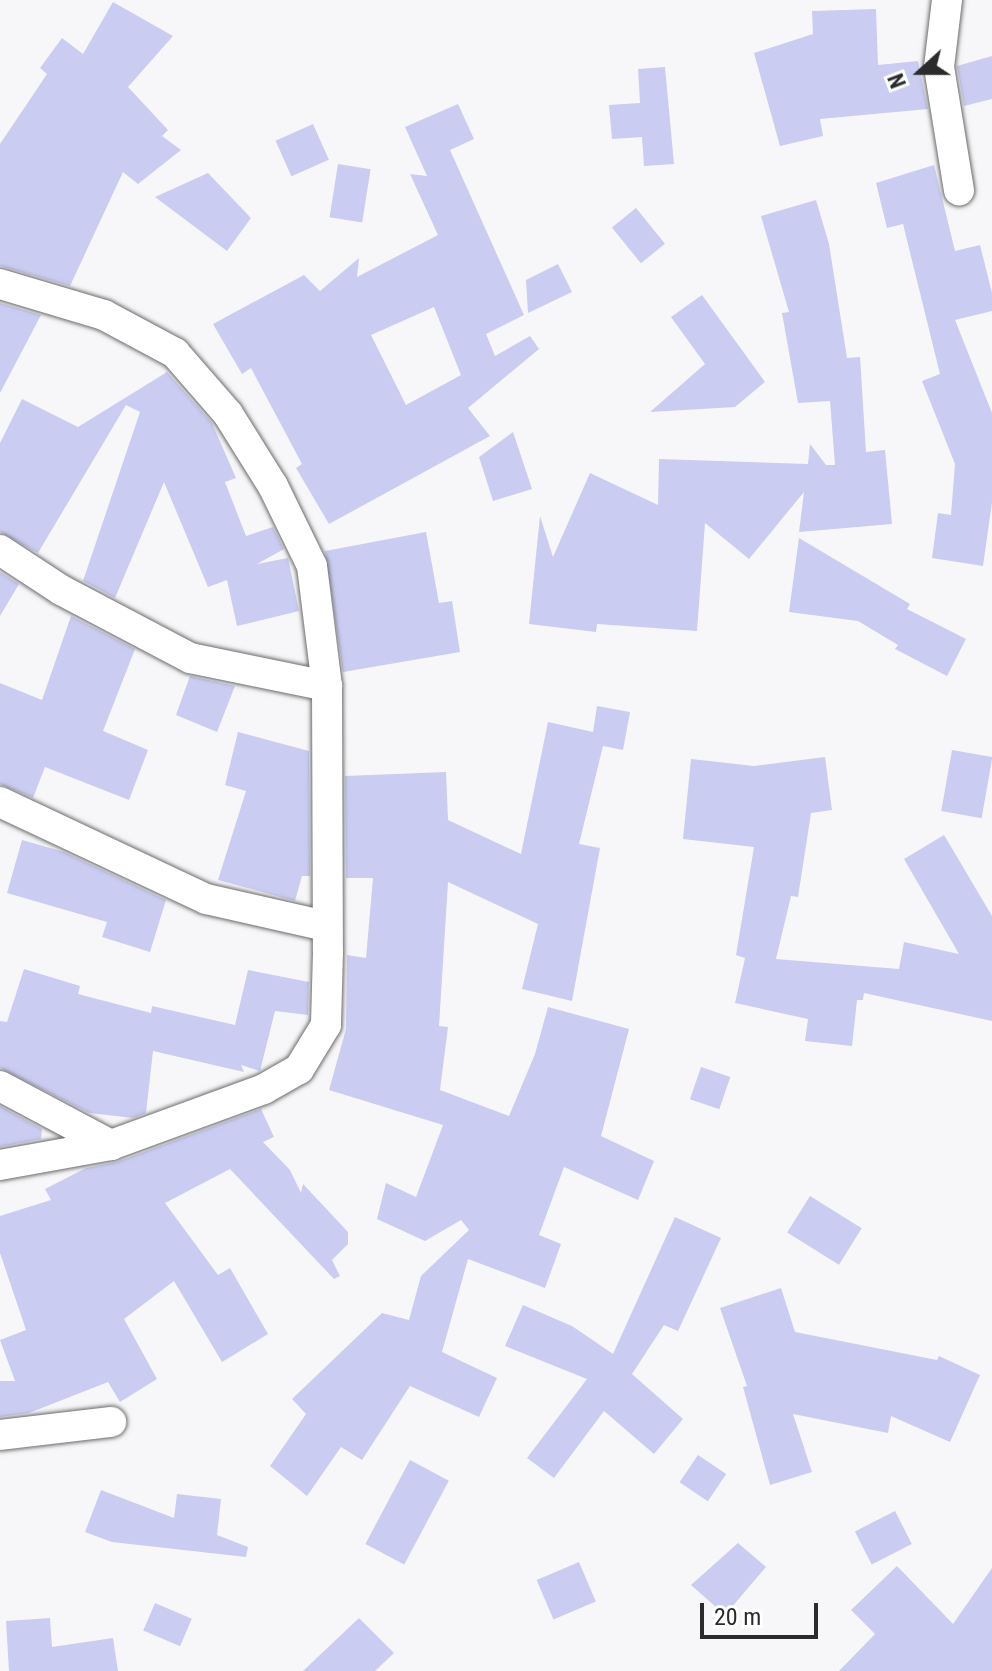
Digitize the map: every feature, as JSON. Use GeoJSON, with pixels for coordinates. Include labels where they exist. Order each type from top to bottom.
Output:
{"type":"FeatureCollection","features":[{"type":"Feature","properties":{"kind":"street"},"geometry":{"type":"LineString","coordinates":[[947,0],[939,67],[959,190]]}},
{"type":"Feature","properties":{"kind":"street"},"geometry":{"type":"LineString","coordinates":[[0,284],[104,315],[175,353],[228,414],[273,486],[312,566],[327,686],[326,1025],[299,1069],[264,1089],[111,1145],[0,1165]]}},
{"type":"Feature","properties":{"kind":"street"},"geometry":{"type":"LineString","coordinates":[[0,550],[61,590],[190,658],[327,686]]}},
{"type":"Feature","properties":{"kind":"street"},"geometry":{"type":"LineString","coordinates":[[0,802],[206,899],[326,926]]}},
{"type":"Feature","properties":{"kind":"street"},"geometry":{"type":"LineString","coordinates":[[0,1086],[111,1145]]}},
{"type":"Feature","properties":{"kind":"street"},"geometry":{"type":"LineString","coordinates":[[0,1435],[111,1422]]}},
{"type":"Feature","properties":{"kind":"building"},"geometry":{"type":"Polygon","coordinates":[[[113,2],[173,36],[128,87],[168,130],[162,136],[181,150],[138,184],[123,172],[70,286],[0,266],[0,144],[47,74],[40,68],[62,38],[83,54],[113,2]]]}},
{"type":"Feature","properties":{"kind":"building"},"geometry":{"type":"Polygon","coordinates":[[[876,9],[878,65],[918,61],[928,109],[820,119],[823,136],[780,146],[754,53],[813,34],[812,11],[876,9]]]}},
{"type":"Feature","properties":{"kind":"building"},"geometry":{"type":"Polygon","coordinates":[[[992,56],[992,99],[964,106],[957,66],[992,56]]]}},
{"type":"Feature","properties":{"kind":"building"},"geometry":{"type":"Polygon","coordinates":[[[665,67],[674,164],[644,166],[642,137],[612,139],[609,105],[640,103],[638,69],[665,67]]]}},
{"type":"Feature","properties":{"kind":"building"},"geometry":{"type":"Polygon","coordinates":[[[458,104],[474,139],[450,150],[524,315],[486,334],[495,356],[530,336],[539,349],[468,408],[490,436],[329,524],[296,468],[302,464],[251,368],[242,374],[213,324],[304,275],[320,291],[359,258],[357,277],[438,235],[410,174],[427,176],[405,127],[458,104]],[[434,307],[371,335],[406,405],[461,375],[434,307]]]}},
{"type":"Feature","properties":{"kind":"building"},"geometry":{"type":"Polygon","coordinates":[[[313,124],[329,160],[291,176],[276,141],[313,124]]]}},
{"type":"Feature","properties":{"kind":"building"},"geometry":{"type":"Polygon","coordinates":[[[338,164],[371,169],[362,222],[330,217],[338,164]]]}},
{"type":"Feature","properties":{"kind":"building"},"geometry":{"type":"Polygon","coordinates":[[[934,165],[955,251],[980,245],[992,293],[992,311],[955,320],[992,413],[992,502],[983,566],[932,558],[938,513],[951,515],[955,464],[922,381],[940,374],[903,224],[887,228],[876,183],[934,165]]]}},
{"type":"Feature","properties":{"kind":"building"},"geometry":{"type":"Polygon","coordinates":[[[208,173],[251,218],[227,251],[155,197],[208,173]]]}},
{"type":"Feature","properties":{"kind":"building"},"geometry":{"type":"Polygon","coordinates":[[[816,200],[829,244],[847,358],[860,357],[866,452],[885,450],[892,524],[799,532],[804,492],[749,559],[705,523],[697,631],[597,624],[596,632],[529,624],[540,516],[553,557],[590,473],[658,505],[659,459],[808,464],[810,444],[826,465],[835,465],[830,401],[798,403],[782,313],[789,312],[761,216],[816,200]]]}},
{"type":"Feature","properties":{"kind":"building"},"geometry":{"type":"Polygon","coordinates":[[[636,208],[665,244],[641,263],[612,228],[636,208]]]}},
{"type":"Feature","properties":{"kind":"building"},"geometry":{"type":"Polygon","coordinates":[[[558,264],[572,292],[528,313],[526,280],[558,264]]]}},
{"type":"Feature","properties":{"kind":"building"},"geometry":{"type":"Polygon","coordinates":[[[702,295],[765,382],[735,407],[650,412],[705,364],[671,317],[702,295]]]}},
{"type":"Feature","properties":{"kind":"building"},"geometry":{"type":"Polygon","coordinates":[[[0,303],[41,315],[0,393],[0,303]]]}},
{"type":"Feature","properties":{"kind":"building"},"geometry":{"type":"Polygon","coordinates":[[[167,372],[212,423],[236,478],[225,482],[246,536],[273,527],[284,549],[257,564],[288,558],[299,611],[237,626],[227,580],[208,587],[164,482],[115,598],[83,581],[140,412],[126,405],[38,553],[0,532],[0,443],[22,399],[78,427],[167,372]]]}},
{"type":"Feature","properties":{"kind":"building"},"geometry":{"type":"Polygon","coordinates":[[[513,432],[532,489],[493,501],[479,457],[513,432]]]}},
{"type":"Feature","properties":{"kind":"building"},"geometry":{"type":"Polygon","coordinates":[[[426,532],[439,603],[452,601],[460,652],[343,672],[325,551],[426,532]]]}},
{"type":"Feature","properties":{"kind":"building"},"geometry":{"type":"Polygon","coordinates":[[[799,538],[910,604],[907,609],[966,639],[947,676],[895,649],[898,645],[858,621],[789,612],[799,538]]]}},
{"type":"Feature","properties":{"kind":"building"},"geometry":{"type":"Polygon","coordinates":[[[0,572],[19,584],[0,616],[0,572]]]}},
{"type":"Feature","properties":{"kind":"building"},"geometry":{"type":"Polygon","coordinates":[[[71,616],[135,649],[103,731],[148,750],[129,800],[45,767],[33,798],[0,784],[0,683],[42,700],[71,616]]]}},
{"type":"Feature","properties":{"kind":"building"},"geometry":{"type":"Polygon","coordinates":[[[190,676],[235,686],[217,732],[176,715],[190,676]]]}},
{"type":"Feature","properties":{"kind":"building"},"geometry":{"type":"Polygon","coordinates":[[[597,706],[630,712],[623,750],[603,746],[579,844],[600,848],[572,1001],[522,989],[538,924],[448,882],[439,1026],[448,1027],[440,1090],[509,1116],[535,1054],[548,1007],[629,1029],[601,1136],[654,1161],[638,1200],[564,1167],[539,1235],[561,1244],[545,1288],[468,1259],[442,1352],[497,1378],[479,1417],[410,1386],[362,1460],[341,1447],[307,1496],[270,1466],[306,1414],[292,1399],[382,1313],[409,1320],[421,1276],[469,1230],[461,1220],[425,1241],[377,1219],[386,1183],[416,1197],[443,1125],[329,1090],[346,1029],[347,955],[366,958],[373,878],[346,878],[345,776],[446,772],[448,820],[521,854],[548,722],[593,732],[597,706]]]}},
{"type":"Feature","properties":{"kind":"building"},"geometry":{"type":"Polygon","coordinates":[[[238,732],[309,751],[310,876],[302,876],[295,901],[218,880],[246,791],[225,785],[238,732]]]}},
{"type":"Feature","properties":{"kind":"building"},"geometry":{"type":"Polygon","coordinates":[[[952,750],[992,757],[982,818],[941,811],[952,750]]]}},
{"type":"Feature","properties":{"kind":"building"},"geometry":{"type":"Polygon","coordinates":[[[825,757],[832,810],[811,813],[798,897],[791,896],[776,959],[899,969],[904,942],[959,954],[904,859],[944,835],[992,916],[992,1021],[864,993],[863,1000],[857,1000],[852,1046],[805,1041],[808,1019],[735,1003],[745,958],[736,955],[754,847],[683,839],[691,759],[754,766],[825,757]]]}},
{"type":"Feature","properties":{"kind":"building"},"geometry":{"type":"Polygon","coordinates":[[[22,840],[64,852],[166,900],[150,952],[102,937],[107,922],[7,893],[22,840]]]}},
{"type":"Feature","properties":{"kind":"building"},"geometry":{"type":"Polygon","coordinates":[[[24,969],[80,986],[78,994],[151,1013],[152,1006],[235,1025],[248,970],[309,982],[308,1015],[275,1011],[260,1071],[241,1065],[244,1072],[153,1051],[146,1113],[133,1118],[89,1113],[0,1068],[0,1021],[7,1022],[24,969]]]}},
{"type":"Feature","properties":{"kind":"building"},"geometry":{"type":"Polygon","coordinates":[[[701,1067],[730,1077],[719,1109],[690,1099],[701,1067]]]}},
{"type":"Feature","properties":{"kind":"building"},"geometry":{"type":"Polygon","coordinates":[[[0,1106],[42,1129],[41,1139],[0,1147],[0,1106]]]}},
{"type":"Feature","properties":{"kind":"building"},"geometry":{"type":"Polygon","coordinates":[[[261,1109],[274,1137],[263,1142],[290,1170],[301,1193],[303,1184],[348,1232],[348,1244],[332,1260],[340,1276],[334,1279],[230,1169],[165,1203],[218,1275],[230,1268],[268,1334],[222,1362],[174,1281],[124,1319],[157,1379],[120,1402],[108,1382],[29,1413],[0,1417],[0,1381],[15,1381],[0,1340],[26,1330],[0,1253],[0,1216],[51,1200],[45,1189],[86,1168],[117,1162],[261,1109]]]}},
{"type":"Feature","properties":{"kind":"building"},"geometry":{"type":"Polygon","coordinates":[[[810,1196],[862,1228],[839,1265],[787,1232],[810,1196]]]}},
{"type":"Feature","properties":{"kind":"building"},"geometry":{"type":"Polygon","coordinates":[[[675,1217],[721,1238],[678,1331],[664,1325],[632,1374],[683,1419],[654,1454],[604,1411],[554,1478],[527,1458],[587,1379],[505,1346],[523,1305],[572,1326],[613,1354],[675,1217]]]}},
{"type":"Feature","properties":{"kind":"building"},"geometry":{"type":"Polygon","coordinates":[[[781,1288],[795,1332],[937,1360],[939,1356],[980,1375],[950,1442],[891,1416],[888,1433],[793,1414],[812,1472],[770,1485],[743,1387],[747,1386],[720,1308],[781,1288]]]}},
{"type":"Feature","properties":{"kind":"building"},"geometry":{"type":"Polygon","coordinates":[[[698,1455],[726,1474],[708,1501],[680,1482],[698,1455]]]}},
{"type":"Feature","properties":{"kind":"building"},"geometry":{"type":"Polygon","coordinates":[[[410,1460],[449,1481],[404,1565],[365,1544],[410,1460]]]}},
{"type":"Feature","properties":{"kind":"building"},"geometry":{"type":"Polygon","coordinates":[[[101,1490],[174,1518],[177,1494],[221,1499],[217,1535],[248,1547],[246,1557],[112,1542],[85,1532],[101,1490]]]}},
{"type":"Feature","properties":{"kind":"building"},"geometry":{"type":"Polygon","coordinates":[[[895,1511],[912,1544],[872,1564],[855,1531],[895,1511]]]}},
{"type":"Feature","properties":{"kind":"building"},"geometry":{"type":"Polygon","coordinates":[[[738,1543],[766,1567],[725,1615],[691,1585],[738,1543]]]}},
{"type":"Feature","properties":{"kind":"building"},"geometry":{"type":"Polygon","coordinates":[[[579,1562],[596,1602],[553,1620],[537,1580],[579,1562]]]}},
{"type":"Feature","properties":{"kind":"building"},"geometry":{"type":"Polygon","coordinates":[[[897,1566],[953,1624],[992,1568],[992,1671],[839,1671],[875,1634],[851,1610],[897,1566]]]}},
{"type":"Feature","properties":{"kind":"building"},"geometry":{"type":"Polygon","coordinates":[[[155,1603],[192,1619],[180,1646],[143,1631],[155,1603]]]}},
{"type":"Feature","properties":{"kind":"building"},"geometry":{"type":"Polygon","coordinates":[[[50,1618],[52,1647],[113,1638],[118,1671],[9,1671],[6,1621],[50,1618]]]}},
{"type":"Feature","properties":{"kind":"building"},"geometry":{"type":"Polygon","coordinates":[[[359,1618],[394,1653],[375,1671],[303,1671],[359,1618]]]}}]}
